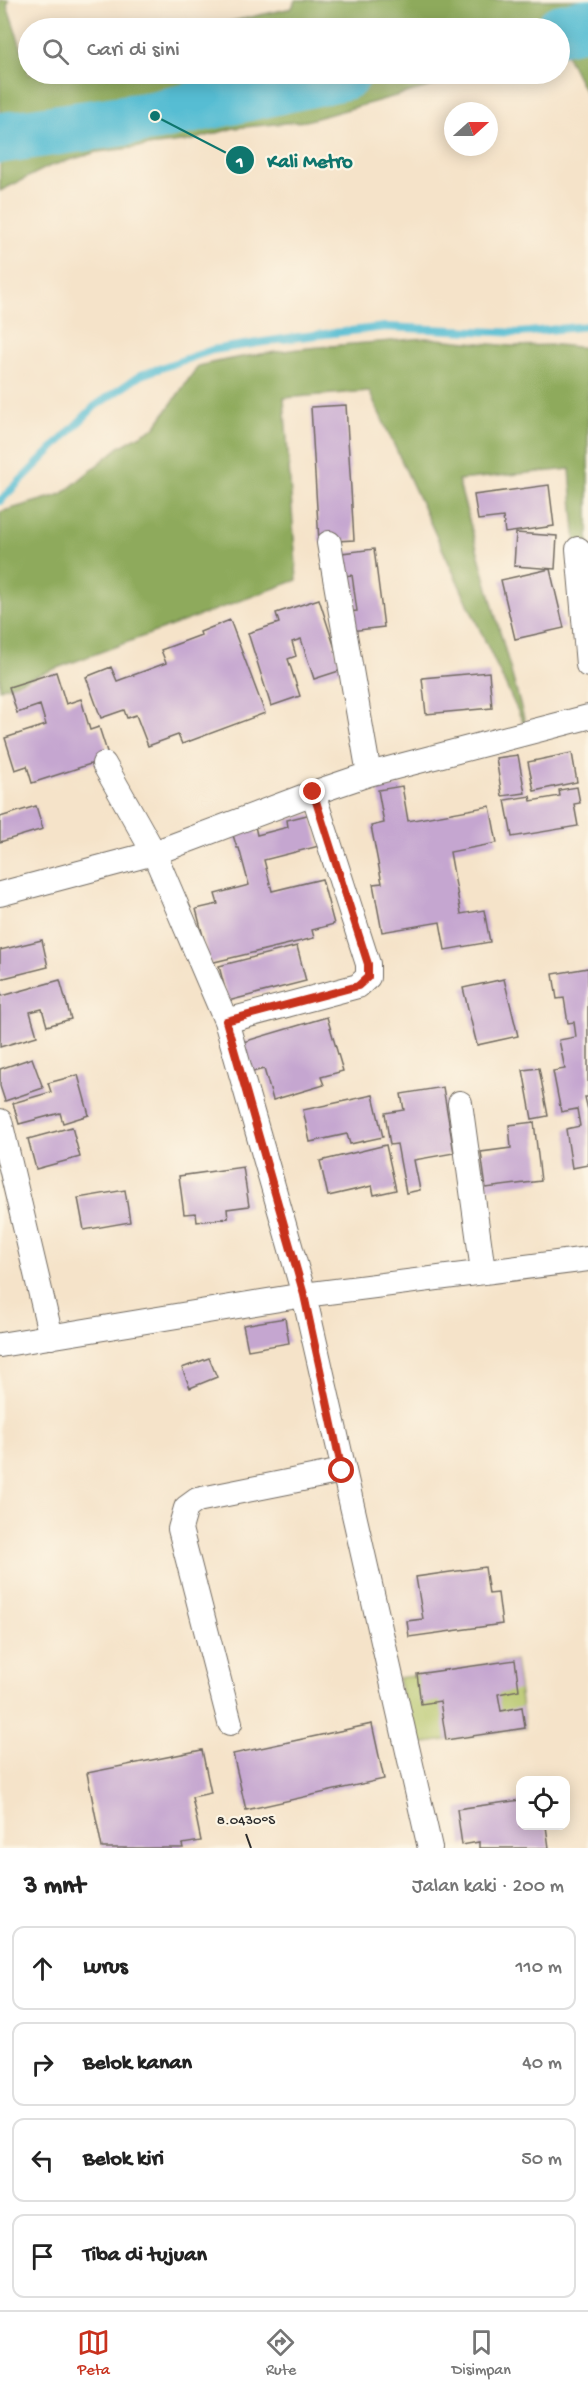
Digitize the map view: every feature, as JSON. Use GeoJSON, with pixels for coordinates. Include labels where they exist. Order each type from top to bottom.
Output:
{"type":"FeatureCollection","features":[{"type":"Feature","properties":{"kind":"street"},"geometry":{"type":"LineString","coordinates":[[329,543],[369,774]]}},
{"type":"Feature","properties":{"kind":"street"},"geometry":{"type":"LineString","coordinates":[[578,549],[588,665]]}},
{"type":"Feature","properties":{"kind":"street"},"geometry":{"type":"LineString","coordinates":[[0,894],[154,853],[313,792],[369,774],[588,717]]}},
{"type":"Feature","properties":{"kind":"street"},"geometry":{"type":"LineString","coordinates":[[104,764],[154,853],[226,1021],[304,1295],[342,1471],[430,1848]]}},
{"type":"Feature","properties":{"kind":"street"},"geometry":{"type":"LineString","coordinates":[[226,1021],[358,986],[368,977],[368,964],[313,792]]}},
{"type":"Feature","properties":{"kind":"street"},"geometry":{"type":"LineString","coordinates":[[460,1103],[483,1271]]}},
{"type":"Feature","properties":{"kind":"street"},"geometry":{"type":"LineString","coordinates":[[0,1121],[51,1337]]}},
{"type":"Feature","properties":{"kind":"street"},"geometry":{"type":"LineString","coordinates":[[0,1345],[304,1295],[588,1259]]}},
{"type":"Feature","properties":{"kind":"street"},"geometry":{"type":"LineString","coordinates":[[230,1723],[180,1530],[186,1508],[197,1500],[342,1471]]}},
{"type":"Feature","properties":{"kind":"green space"},"geometry":{"type":"Polygon","coordinates":[[[0,0],[9,0],[7,5],[18,38],[18,84],[440,84],[306,121],[234,128],[190,141],[97,152],[50,166],[0,191],[0,0]]]}},
{"type":"Feature","properties":{"kind":"green space"},"geometry":{"type":"Polygon","coordinates":[[[295,0],[588,0],[588,98],[570,62],[570,18],[246,18],[292,8],[295,0]]]}},
{"type":"Feature","properties":{"kind":"green space"},"geometry":{"type":"Polygon","coordinates":[[[426,338],[511,346],[557,345],[588,348],[588,585],[579,587],[570,469],[458,480],[528,733],[369,391],[284,398],[297,580],[0,689],[0,512],[62,494],[119,447],[155,427],[198,366],[283,351],[426,338]]]}},
{"type":"Feature","properties":{"kind":"green space"},"geometry":{"type":"Polygon","coordinates":[[[515,1660],[525,1728],[413,1745],[398,1678],[515,1660]]]}},
{"type":"Feature","properties":{"kind":"building"},"geometry":{"type":"Polygon","coordinates":[[[346,405],[354,540],[319,542],[311,407],[346,405]]]}},
{"type":"Feature","properties":{"kind":"building"},"geometry":{"type":"Polygon","coordinates":[[[549,485],[554,526],[505,533],[503,517],[478,520],[474,495],[549,485]]]}},
{"type":"Feature","properties":{"kind":"building"},"geometry":{"type":"Polygon","coordinates":[[[516,533],[557,536],[555,569],[514,566],[516,533]]]}},
{"type":"Feature","properties":{"kind":"building"},"geometry":{"type":"Polygon","coordinates":[[[374,549],[384,627],[350,631],[348,612],[357,611],[352,575],[344,576],[342,553],[374,549]]]}},
{"type":"Feature","properties":{"kind":"building"},"geometry":{"type":"Polygon","coordinates":[[[550,569],[564,628],[515,639],[501,580],[550,569]]]}},
{"type":"Feature","properties":{"kind":"building"},"geometry":{"type":"Polygon","coordinates":[[[319,599],[342,670],[314,679],[301,639],[292,642],[296,656],[288,659],[300,696],[271,706],[248,633],[279,623],[276,613],[319,599]]]}},
{"type":"Feature","properties":{"kind":"building"},"geometry":{"type":"Polygon","coordinates":[[[230,620],[265,713],[182,744],[178,735],[148,746],[136,715],[127,718],[124,710],[101,718],[86,677],[111,667],[117,681],[166,663],[161,650],[201,635],[200,632],[230,620]]]}},
{"type":"Feature","properties":{"kind":"building"},"geometry":{"type":"Polygon","coordinates":[[[56,672],[66,704],[81,699],[90,730],[99,727],[109,758],[32,783],[27,766],[15,770],[5,738],[46,725],[40,705],[17,713],[9,687],[56,672]]]}},
{"type":"Feature","properties":{"kind":"building"},"geometry":{"type":"Polygon","coordinates":[[[489,672],[492,708],[426,714],[422,678],[489,672]]]}},
{"type":"Feature","properties":{"kind":"building"},"geometry":{"type":"Polygon","coordinates":[[[572,753],[577,782],[534,791],[528,762],[572,753]]]}},
{"type":"Feature","properties":{"kind":"building"},"geometry":{"type":"Polygon","coordinates":[[[518,755],[525,793],[502,796],[496,758],[518,755]]]}},
{"type":"Feature","properties":{"kind":"building"},"geometry":{"type":"Polygon","coordinates":[[[402,786],[408,821],[490,806],[497,843],[450,852],[461,914],[484,910],[490,942],[445,950],[440,922],[382,932],[373,884],[382,883],[371,826],[384,823],[378,790],[402,786]]]}},
{"type":"Feature","properties":{"kind":"building"},"geometry":{"type":"Polygon","coordinates":[[[577,787],[580,803],[574,804],[578,826],[512,837],[505,800],[530,796],[531,801],[560,796],[559,790],[577,787]]]}},
{"type":"Feature","properties":{"kind":"building"},"geometry":{"type":"Polygon","coordinates":[[[36,806],[43,829],[0,842],[0,817],[36,806]]]}},
{"type":"Feature","properties":{"kind":"building"},"geometry":{"type":"Polygon","coordinates":[[[311,814],[319,846],[264,860],[272,891],[322,879],[334,924],[312,930],[314,938],[210,963],[196,909],[218,904],[215,894],[249,885],[232,832],[255,826],[257,835],[288,827],[287,820],[311,814]]]}},
{"type":"Feature","properties":{"kind":"building"},"geometry":{"type":"Polygon","coordinates":[[[42,940],[48,967],[0,979],[0,950],[42,940]]]}},
{"type":"Feature","properties":{"kind":"building"},"geometry":{"type":"Polygon","coordinates":[[[297,946],[306,981],[228,1001],[219,966],[297,946]]]}},
{"type":"Feature","properties":{"kind":"building"},"geometry":{"type":"Polygon","coordinates":[[[588,968],[588,1097],[585,1097],[588,1110],[588,1165],[572,1168],[566,1129],[580,1126],[577,1109],[561,1112],[553,1071],[565,1069],[559,1040],[576,1037],[574,1022],[568,1023],[564,998],[557,999],[553,974],[588,968]]]}},
{"type":"Feature","properties":{"kind":"building"},"geometry":{"type":"Polygon","coordinates":[[[504,979],[518,1036],[477,1045],[463,988],[504,979]]]}},
{"type":"Feature","properties":{"kind":"building"},"geometry":{"type":"Polygon","coordinates":[[[60,980],[71,1019],[47,1026],[42,1009],[30,1012],[37,1036],[0,1047],[0,990],[2,996],[60,980]]]}},
{"type":"Feature","properties":{"kind":"building"},"geometry":{"type":"Polygon","coordinates":[[[327,1017],[343,1071],[321,1077],[324,1085],[273,1100],[264,1069],[252,1072],[243,1042],[327,1017]]]}},
{"type":"Feature","properties":{"kind":"building"},"geometry":{"type":"Polygon","coordinates":[[[32,1058],[43,1088],[5,1101],[0,1086],[0,1069],[32,1058]]]}},
{"type":"Feature","properties":{"kind":"building"},"geometry":{"type":"Polygon","coordinates":[[[539,1068],[548,1116],[532,1119],[523,1070],[539,1068]]]}},
{"type":"Feature","properties":{"kind":"building"},"geometry":{"type":"Polygon","coordinates":[[[78,1075],[89,1115],[63,1123],[60,1113],[19,1124],[13,1103],[51,1092],[48,1083],[78,1075]]]}},
{"type":"Feature","properties":{"kind":"building"},"geometry":{"type":"Polygon","coordinates":[[[443,1087],[454,1153],[414,1160],[420,1190],[406,1193],[397,1144],[390,1145],[385,1113],[404,1110],[401,1094],[443,1087]]]}},
{"type":"Feature","properties":{"kind":"building"},"geometry":{"type":"Polygon","coordinates":[[[373,1095],[383,1137],[350,1144],[347,1134],[310,1142],[303,1110],[373,1095]]]}},
{"type":"Feature","properties":{"kind":"building"},"geometry":{"type":"Polygon","coordinates":[[[534,1122],[541,1181],[486,1188],[481,1152],[511,1148],[509,1125],[534,1122]]]}},
{"type":"Feature","properties":{"kind":"building"},"geometry":{"type":"Polygon","coordinates":[[[72,1127],[80,1157],[36,1169],[28,1139],[72,1127]]]}},
{"type":"Feature","properties":{"kind":"building"},"geometry":{"type":"Polygon","coordinates":[[[386,1145],[396,1190],[374,1195],[372,1186],[328,1196],[320,1161],[386,1145]]]}},
{"type":"Feature","properties":{"kind":"building"},"geometry":{"type":"Polygon","coordinates":[[[243,1167],[249,1206],[227,1209],[228,1218],[197,1222],[196,1213],[184,1214],[179,1176],[243,1167]]]}},
{"type":"Feature","properties":{"kind":"building"},"geometry":{"type":"Polygon","coordinates":[[[125,1190],[130,1222],[84,1230],[78,1198],[125,1190]]]}},
{"type":"Feature","properties":{"kind":"building"},"geometry":{"type":"Polygon","coordinates":[[[285,1318],[289,1343],[248,1350],[243,1325],[285,1318]]]}},
{"type":"Feature","properties":{"kind":"building"},"geometry":{"type":"Polygon","coordinates":[[[209,1358],[217,1377],[190,1388],[182,1368],[209,1358]]]}},
{"type":"Feature","properties":{"kind":"building"},"geometry":{"type":"Polygon","coordinates":[[[485,1567],[489,1594],[498,1593],[502,1624],[409,1637],[407,1621],[423,1619],[416,1577],[485,1567]]]}},
{"type":"Feature","properties":{"kind":"building"},"geometry":{"type":"Polygon","coordinates":[[[515,1660],[519,1690],[498,1694],[501,1711],[522,1707],[525,1728],[446,1740],[440,1701],[421,1704],[417,1674],[515,1660]]]}},
{"type":"Feature","properties":{"kind":"building"},"geometry":{"type":"Polygon","coordinates":[[[372,1724],[384,1779],[246,1810],[233,1754],[372,1724]]]}},
{"type":"Feature","properties":{"kind":"building"},"geometry":{"type":"Polygon","coordinates":[[[202,1750],[211,1793],[192,1797],[201,1841],[182,1844],[183,1848],[102,1848],[87,1773],[202,1750]]]}},
{"type":"Feature","properties":{"kind":"building"},"geometry":{"type":"Polygon","coordinates":[[[516,1801],[516,1830],[547,1830],[549,1848],[479,1848],[479,1842],[462,1845],[457,1809],[516,1801]]]}},
{"type":"Feature","properties":{"kind":"waterway"},"geometry":{"type":"LineString","coordinates":[[570,28],[588,24]]}},
{"type":"Feature","properties":{"kind":"waterway"},"geometry":{"type":"LineString","coordinates":[[0,138],[155,116],[301,84]]}},
{"type":"Feature","properties":{"kind":"waterway"},"geometry":{"type":"LineString","coordinates":[[0,501],[95,406],[141,375],[212,350],[385,327],[519,333],[588,326]]}},
{"type":"Feature","properties":{"kind":"place","name":"Kali Metro"},"geometry":{"type":"Point","coordinates":[155,116]}},
{"type":"Feature","properties":{"kind":"route"},"geometry":{"type":"LineString","coordinates":[[313,792],[368,964],[368,977],[358,986],[226,1021],[304,1295],[342,1471]]}}]}
